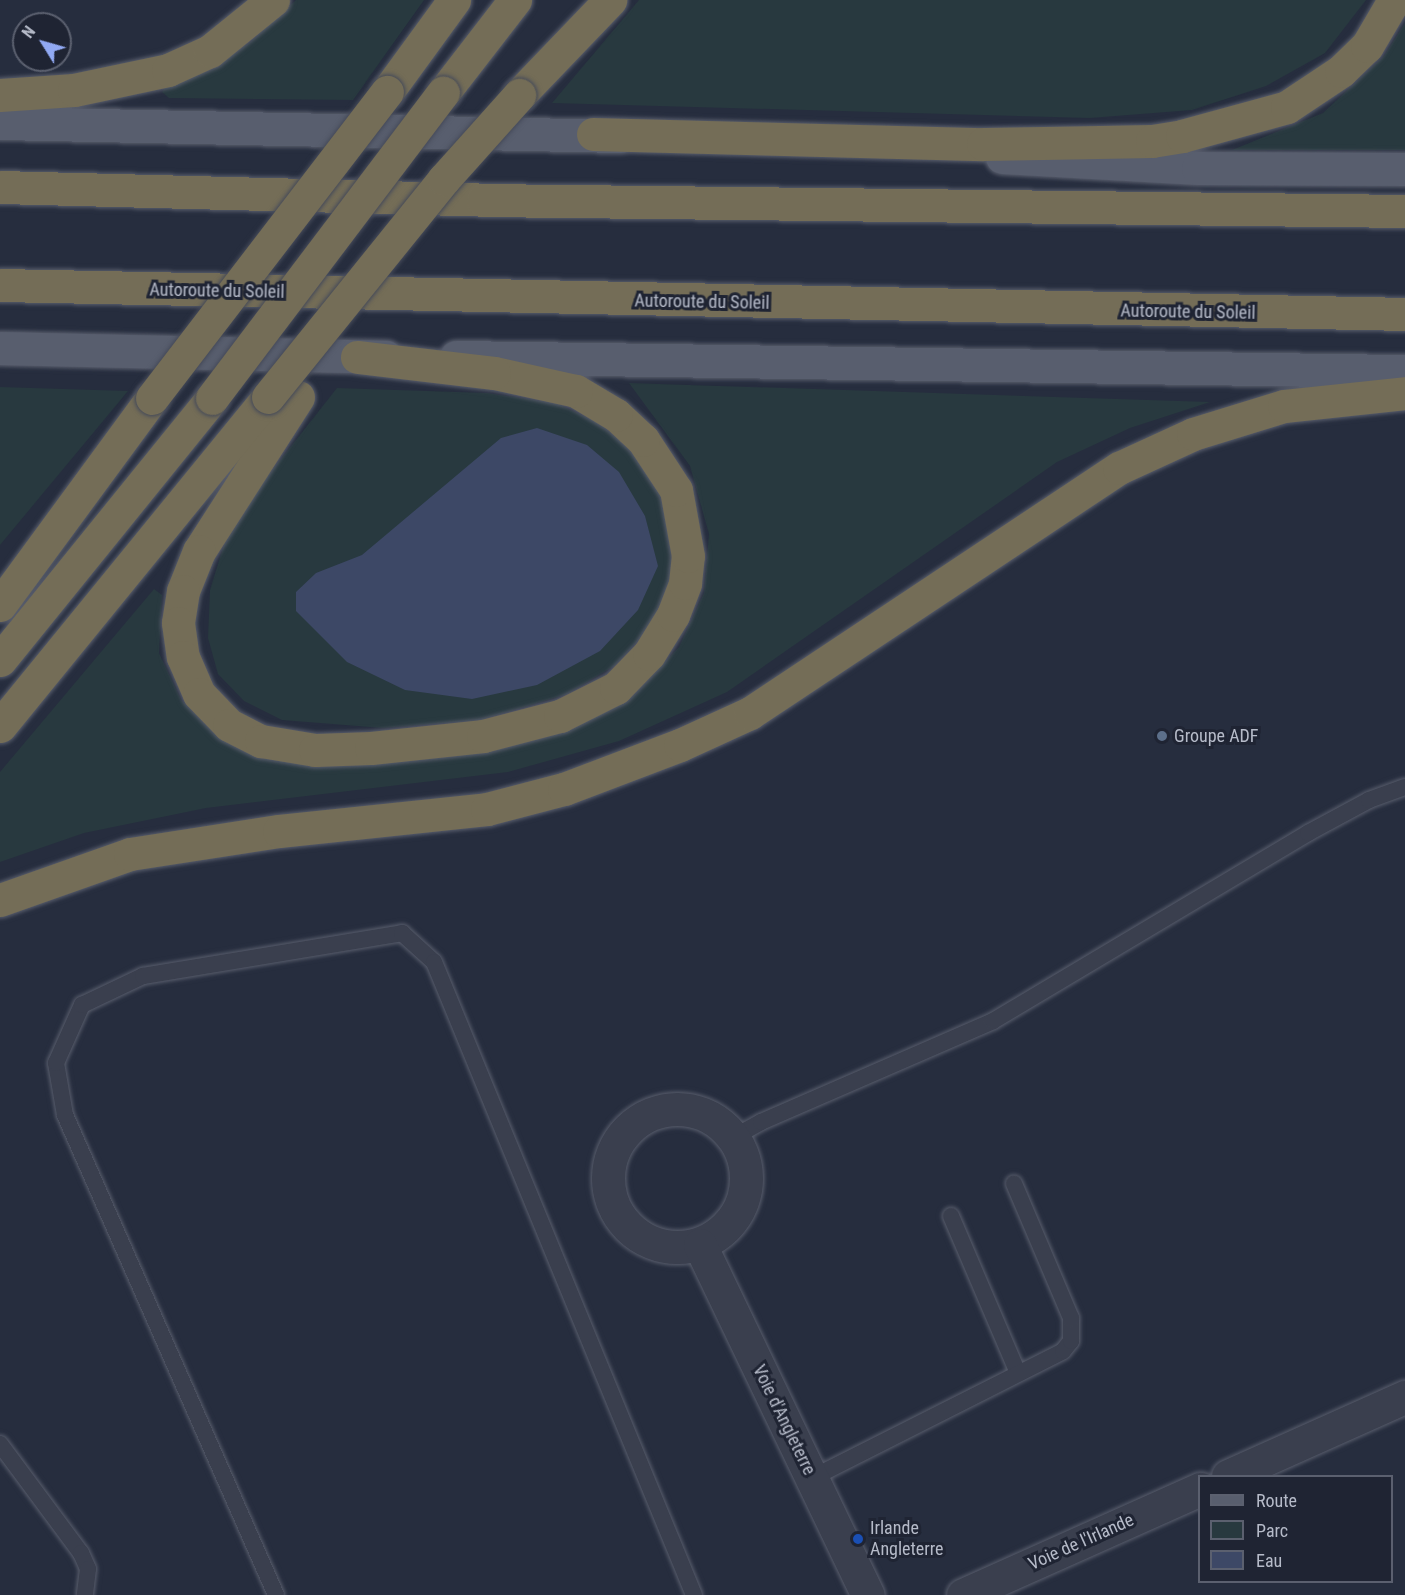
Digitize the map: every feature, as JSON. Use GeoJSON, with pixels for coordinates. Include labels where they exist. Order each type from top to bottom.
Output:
{"type":"FeatureCollection","features":[{"type":"Feature","properties":{"kind":"highway"},"geometry":{"type":"LineString","coordinates":[[0,95],[74,90],[168,70],[210,51],[273,0]]}},
{"type":"Feature","properties":{"kind":"highway"},"geometry":{"type":"LineString","coordinates":[[0,605],[152,398],[387,92],[454,0]]}},
{"type":"Feature","properties":{"kind":"highway"},"geometry":{"type":"LineString","coordinates":[[0,660],[212,398],[515,0]]}},
{"type":"Feature","properties":{"kind":"highway"},"geometry":{"type":"LineString","coordinates":[[0,726],[283,397],[381,257],[511,95],[578,0]]}},
{"type":"Feature","properties":{"kind":"highway"},"geometry":{"type":"LineString","coordinates":[[511,95],[610,0]]}},
{"type":"Feature","properties":{"kind":"highway"},"geometry":{"type":"LineString","coordinates":[[593,134],[982,144],[1152,141],[1182,136],[1287,106],[1341,71],[1367,46],[1394,0]]}},
{"type":"Feature","properties":{"kind":"highway"},"geometry":{"type":"LineString","coordinates":[[0,188],[483,200],[1405,211]]}},
{"type":"Feature","properties":{"kind":"highway","name":"Autoroute du Soleil"},"geometry":{"type":"LineString","coordinates":[[0,285],[1405,314]]}},
{"type":"Feature","properties":{"kind":"highway"},"geometry":{"type":"LineString","coordinates":[[283,397],[199,551],[183,591],[178,623],[183,657],[199,694],[229,725],[261,741],[315,750],[371,748],[483,736],[560,716],[616,688],[650,654],[673,615],[685,584],[688,556],[682,510],[661,464],[616,415],[576,391],[494,373],[357,357]]}},
{"type":"Feature","properties":{"kind":"highway"},"geometry":{"type":"LineString","coordinates":[[0,900],[130,854],[279,831],[487,809],[564,789],[680,745],[750,713],[1119,468],[1193,434],[1284,406],[1405,393]]}},
{"type":"Feature","properties":{"kind":"highway"},"geometry":{"type":"LineString","coordinates":[[0,574],[152,398]]}},
{"type":"Feature","properties":{"kind":"main road"},"geometry":{"type":"LineString","coordinates":[[0,123],[593,134],[1198,168],[1405,169]]}},
{"type":"Feature","properties":{"kind":"main road"},"geometry":{"type":"LineString","coordinates":[[0,348],[357,357],[1405,371]]}},
{"type":"Feature","properties":{"kind":"street"},"geometry":{"type":"LineString","coordinates":[[665,1109],[695,1111],[717,1120],[734,1137],[745,1163],[746,1187],[739,1210],[726,1227],[700,1245],[670,1247],[647,1241],[628,1227],[611,1198],[608,1174],[613,1151],[624,1134],[642,1118],[665,1109]]}},
{"type":"Feature","properties":{"kind":"street","name":"Voie d'Angleterre"},"geometry":{"type":"LineString","coordinates":[[700,1245],[868,1595]]}},
{"type":"Feature","properties":{"kind":"street"},"geometry":{"type":"LineString","coordinates":[[1230,1475],[1405,1397]]}},
{"type":"Feature","properties":{"kind":"street","name":"Voie de l'Irlande"},"geometry":{"type":"LineString","coordinates":[[963,1595],[1198,1490]]}},
{"type":"Feature","properties":{"kind":"lane"},"geometry":{"type":"LineString","coordinates":[[734,1137],[761,1122],[993,1021],[1308,833],[1369,800],[1405,787]]}},
{"type":"Feature","properties":{"kind":"lane"},"geometry":{"type":"LineString","coordinates":[[276,1595],[65,1115],[56,1063],[82,1005],[143,975],[402,933],[434,962],[694,1595]]}},
{"type":"Feature","properties":{"kind":"lane"},"geometry":{"type":"LineString","coordinates":[[812,1478],[1063,1351],[1074,1332],[1014,1184]]}},
{"type":"Feature","properties":{"kind":"lane"},"geometry":{"type":"LineString","coordinates":[[951,1216],[1018,1373]]}},
{"type":"Feature","properties":{"kind":"lane"},"geometry":{"type":"LineString","coordinates":[[0,1444],[81,1553],[88,1569],[85,1595]]}},
{"type":"Feature","properties":{"kind":"green space"},"geometry":{"type":"Polygon","coordinates":[[[296,0],[424,0],[353,100],[169,98],[162,92],[167,85],[248,44],[296,0]]]}},
{"type":"Feature","properties":{"kind":"green space"},"geometry":{"type":"Polygon","coordinates":[[[639,0],[1366,0],[1325,53],[1266,86],[1192,110],[1090,118],[552,103],[639,0]]]}},
{"type":"Feature","properties":{"kind":"green space"},"geometry":{"type":"Polygon","coordinates":[[[1405,23],[1405,150],[1232,150],[1323,113],[1384,56],[1405,23]]]}},
{"type":"Feature","properties":{"kind":"green space"},"geometry":{"type":"Polygon","coordinates":[[[629,383],[1210,402],[1130,428],[1057,462],[727,692],[619,741],[508,772],[206,808],[84,833],[0,862],[0,772],[154,589],[162,595],[159,653],[181,700],[210,728],[260,751],[569,729],[635,694],[679,647],[704,593],[709,534],[690,466],[629,383]]]}},
{"type":"Feature","properties":{"kind":"green space"},"geometry":{"type":"Polygon","coordinates":[[[0,387],[128,391],[0,545],[0,387]]]}},
{"type":"Feature","properties":{"kind":"green space"},"geometry":{"type":"Polygon","coordinates":[[[337,388],[487,393],[555,403],[597,422],[633,451],[659,491],[672,546],[669,590],[648,630],[614,666],[567,694],[480,720],[383,728],[282,720],[244,701],[218,674],[208,638],[210,590],[226,538],[266,478],[337,388]]]}},
{"type":"Feature","properties":{"kind":"water"},"geometry":{"type":"Polygon","coordinates":[[[537,428],[587,445],[619,472],[645,516],[658,566],[638,610],[600,651],[537,685],[472,699],[405,690],[347,662],[296,611],[296,592],[316,573],[362,555],[501,438],[537,428]]]}},
{"type":"Feature","properties":{"kind":"place","name":"Groupe ADF"},"geometry":{"type":"Point","coordinates":[1162,736]}},
{"type":"Feature","properties":{"kind":"place","name":"Irlande Angleterre"},"geometry":{"type":"Point","coordinates":[858,1539]}}]}
